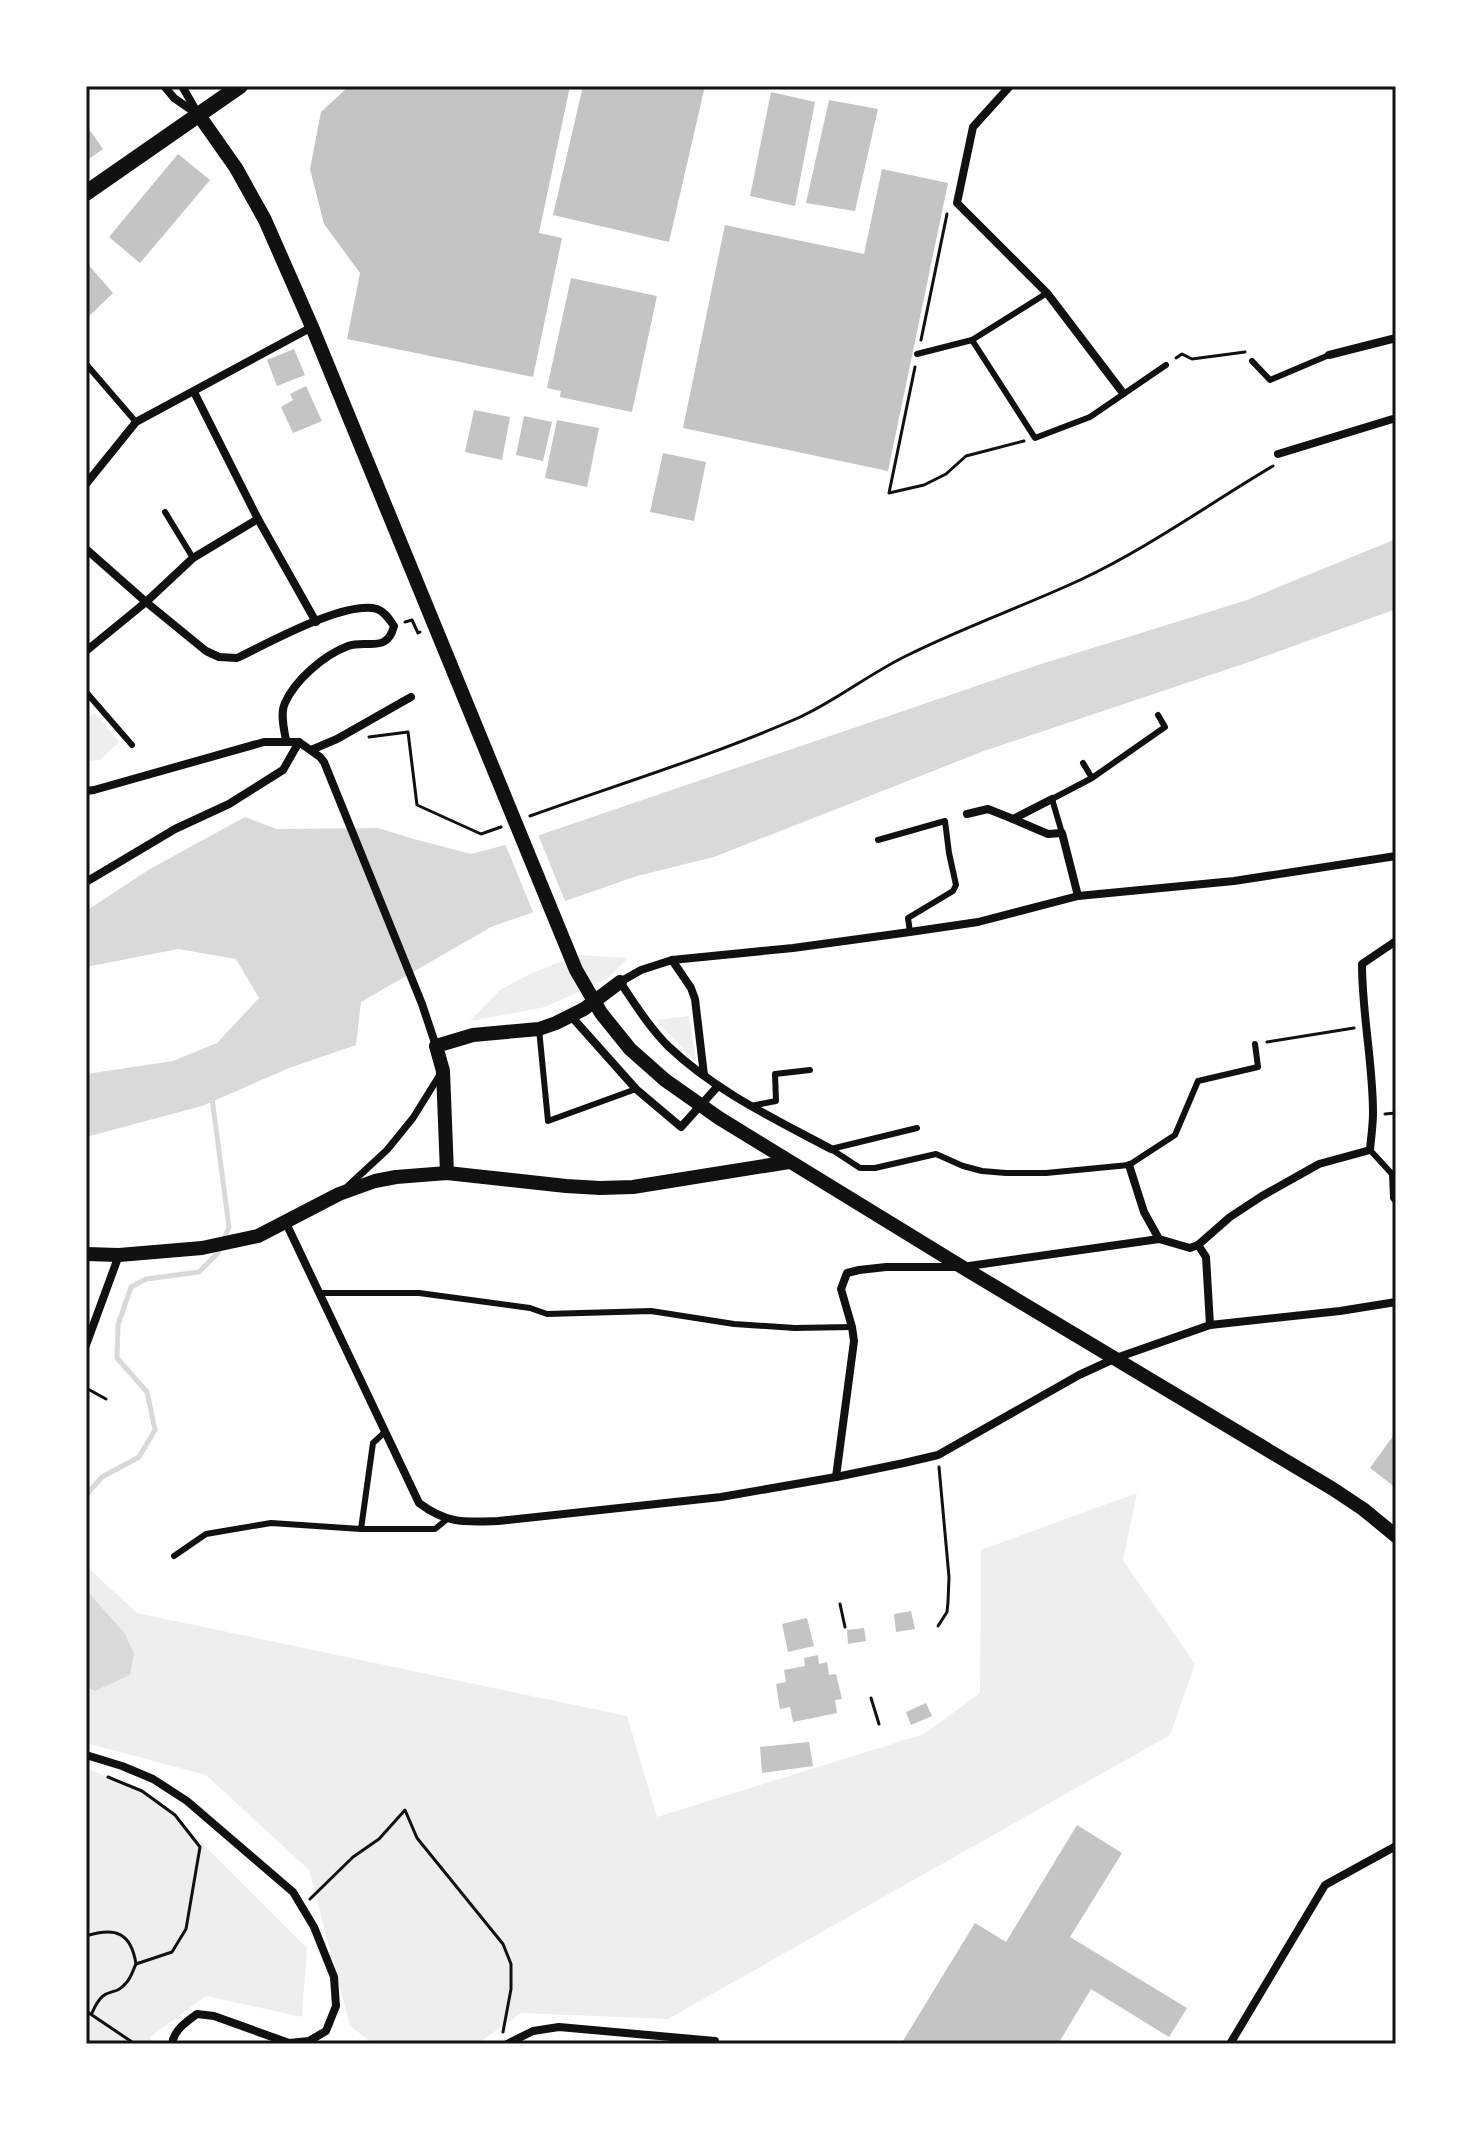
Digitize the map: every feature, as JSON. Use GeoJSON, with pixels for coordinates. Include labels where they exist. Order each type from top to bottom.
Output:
{"type":"FeatureCollection","features":[{"type":"Feature","properties":{"kind":"main road"},"geometry":{"type":"LineString","coordinates":[[86,193],[240,86]]}},
{"type":"Feature","properties":{"kind":"street"},"geometry":{"type":"LineString","coordinates":[[164,86],[174,98],[198,114]]}},
{"type":"Feature","properties":{"kind":"street"},"geometry":{"type":"LineString","coordinates":[[182,86],[236,168],[265,220],[312,327],[576,970],[601,1013],[630,1049],[665,1080],[719,1118],[1333,1489],[1396,1536]]}},
{"type":"Feature","properties":{"kind":"street"},"geometry":{"type":"LineString","coordinates":[[1010,86],[973,127],[957,203],[1047,293],[1123,393]]}},
{"type":"Feature","properties":{"kind":"street"},"geometry":{"type":"LineString","coordinates":[[86,484],[136,422],[312,327]]}},
{"type":"Feature","properties":{"kind":"street"},"geometry":{"type":"LineString","coordinates":[[1329,355],[1396,338]]}},
{"type":"Feature","properties":{"kind":"street"},"geometry":{"type":"LineString","coordinates":[[194,392],[258,519],[316,622]]}},
{"type":"Feature","properties":{"kind":"street"},"geometry":{"type":"LineString","coordinates":[[1278,454],[1396,418]]}},
{"type":"Feature","properties":{"kind":"street"},"geometry":{"type":"LineString","coordinates":[[86,651],[193,558],[258,519]]}},
{"type":"Feature","properties":{"kind":"street"},"geometry":{"type":"LineString","coordinates":[[86,549],[206,651],[219,657],[237,658],[334,614],[360,608],[377,610],[387,616],[394,626],[392,635],[386,641],[348,646],[305,675],[283,708],[286,740]]}},
{"type":"Feature","properties":{"kind":"street"},"geometry":{"type":"LineString","coordinates":[[311,750],[337,739],[411,697]]}},
{"type":"Feature","properties":{"kind":"street"},"geometry":{"type":"LineString","coordinates":[[86,791],[264,742],[299,742],[324,762],[436,1046],[443,1071],[447,1173]]}},
{"type":"Feature","properties":{"kind":"street"},"geometry":{"type":"LineString","coordinates":[[86,882],[175,829],[229,804],[283,770],[299,742]]}},
{"type":"Feature","properties":{"kind":"street"},"geometry":{"type":"LineString","coordinates":[[1013,819],[1052,799]]}},
{"type":"Feature","properties":{"kind":"street"},"geometry":{"type":"LineString","coordinates":[[967,814],[988,809],[1048,834],[1062,833],[1078,896]]}},
{"type":"Feature","properties":{"kind":"street"},"geometry":{"type":"LineString","coordinates":[[436,1046],[473,1035],[539,1029],[584,1009],[641,970],[672,960],[910,932],[978,922],[1078,896],[1234,881],[1396,856]]}},
{"type":"Feature","properties":{"kind":"street"},"geometry":{"type":"LineString","coordinates":[[836,1477],[854,1341],[841,1289],[847,1273],[886,1267],[962,1267],[1159,1239],[1190,1248],[1262,1196],[1319,1164],[1370,1150],[1373,1115],[1362,964],[1396,941]]}},
{"type":"Feature","properties":{"kind":"street"},"geometry":{"type":"LineString","coordinates":[[672,960],[695,999],[704,1076]]}},
{"type":"Feature","properties":{"kind":"street"},"geometry":{"type":"LineString","coordinates":[[620,982],[661,1038],[704,1076],[751,1106],[831,1149]]}},
{"type":"Feature","properties":{"kind":"street"},"geometry":{"type":"LineString","coordinates":[[571,1016],[636,1089],[681,1127],[718,1086]]}},
{"type":"Feature","properties":{"kind":"street"},"geometry":{"type":"LineString","coordinates":[[339,1194],[387,1150],[413,1118],[443,1071]]}},
{"type":"Feature","properties":{"kind":"street"},"geometry":{"type":"LineString","coordinates":[[86,1254],[119,1255],[209,1246],[258,1236],[339,1194],[396,1177],[447,1173],[600,1188],[633,1187],[789,1162]]}},
{"type":"Feature","properties":{"kind":"street"},"geometry":{"type":"LineString","coordinates":[[1129,1165],[1144,1212],[1159,1239]]}},
{"type":"Feature","properties":{"kind":"street"},"geometry":{"type":"LineString","coordinates":[[286,1223],[419,1503],[446,1520],[460,1522],[498,1521],[721,1497],[938,1455],[1079,1375],[1116,1358],[1210,1325],[1396,1302]]}},
{"type":"Feature","properties":{"kind":"street"},"geometry":{"type":"LineString","coordinates":[[1198,1245],[1206,1257],[1210,1325]]}},
{"type":"Feature","properties":{"kind":"street"},"geometry":{"type":"LineString","coordinates":[[86,1345],[119,1255]]}},
{"type":"Feature","properties":{"kind":"street"},"geometry":{"type":"LineString","coordinates":[[86,1755],[153,1779],[187,1801],[293,1892],[314,1927],[334,1977],[336,2006],[326,2031],[309,2041],[289,2043],[214,2016],[197,2014],[180,2027],[172,2044]]}},
{"type":"Feature","properties":{"kind":"street"},"geometry":{"type":"LineString","coordinates":[[1230,2044],[1325,1885],[1396,1846]]}},
{"type":"Feature","properties":{"kind":"street"},"geometry":{"type":"LineString","coordinates":[[507,2044],[533,2031],[559,2027],[715,2041],[715,2044]]}},
{"type":"Feature","properties":{"kind":"lane"},"geometry":{"type":"LineString","coordinates":[[917,354],[972,340],[1047,293]]}},
{"type":"Feature","properties":{"kind":"lane"},"geometry":{"type":"LineString","coordinates":[[972,340],[1035,438],[1090,417],[1166,365]]}},
{"type":"Feature","properties":{"kind":"lane"},"geometry":{"type":"LineString","coordinates":[[1252,361],[1270,380],[1329,355]]}},
{"type":"Feature","properties":{"kind":"lane"},"geometry":{"type":"LineString","coordinates":[[86,364],[136,422]]}},
{"type":"Feature","properties":{"kind":"lane"},"geometry":{"type":"LineString","coordinates":[[165,512],[193,558]]}},
{"type":"Feature","properties":{"kind":"lane"},"geometry":{"type":"LineString","coordinates":[[86,692],[132,745]]}},
{"type":"Feature","properties":{"kind":"lane"},"geometry":{"type":"LineString","coordinates":[[1062,833],[1052,799],[1092,778],[1165,727],[1158,715]]}},
{"type":"Feature","properties":{"kind":"lane"},"geometry":{"type":"LineString","coordinates":[[1083,763],[1092,778]]}},
{"type":"Feature","properties":{"kind":"lane"},"geometry":{"type":"LineString","coordinates":[[878,840],[945,821],[956,885],[953,891],[908,918],[910,932]]}},
{"type":"Feature","properties":{"kind":"lane"},"geometry":{"type":"LineString","coordinates":[[539,1029],[548,1121],[636,1089]]}},
{"type":"Feature","properties":{"kind":"lane"},"geometry":{"type":"LineString","coordinates":[[831,1149],[860,1168],[875,1168],[936,1154],[963,1166],[1006,1173],[1129,1165],[1175,1135],[1198,1081],[1258,1067],[1255,1044]]}},
{"type":"Feature","properties":{"kind":"lane"},"geometry":{"type":"LineString","coordinates":[[751,1106],[776,1101],[775,1074],[810,1070]]}},
{"type":"Feature","properties":{"kind":"lane"},"geometry":{"type":"LineString","coordinates":[[831,1149],[917,1128]]}},
{"type":"Feature","properties":{"kind":"lane"},"geometry":{"type":"LineString","coordinates":[[1370,1150],[1392,1174],[1393,1198],[1396,1202]]}},
{"type":"Feature","properties":{"kind":"lane"},"geometry":{"type":"LineString","coordinates":[[321,1293],[419,1293],[530,1308],[547,1314],[651,1311],[734,1324],[795,1328],[852,1327]]}},
{"type":"Feature","properties":{"kind":"lane"},"geometry":{"type":"LineString","coordinates":[[361,1529],[373,1443],[385,1432]]}},
{"type":"Feature","properties":{"kind":"lane"},"geometry":{"type":"LineString","coordinates":[[174,1556],[206,1534],[271,1523],[361,1529],[435,1529],[446,1520]]}},
{"type":"Feature","properties":{"kind":"path"},"geometry":{"type":"LineString","coordinates":[[957,203],[949,208],[889,493],[924,485],[946,474],[966,456],[1035,438]]}},
{"type":"Feature","properties":{"kind":"path"},"geometry":{"type":"LineString","coordinates":[[1166,365],[1182,354],[1192,359],[1245,351],[1252,361]]}},
{"type":"Feature","properties":{"kind":"path"},"geometry":{"type":"LineString","coordinates":[[526,818],[800,717],[907,655],[1081,579],[1186,521],[1275,464],[1278,454]]}},
{"type":"Feature","properties":{"kind":"path"},"geometry":{"type":"LineString","coordinates":[[394,626],[412,620],[418,633],[436,627]]}},
{"type":"Feature","properties":{"kind":"path"},"geometry":{"type":"LineString","coordinates":[[337,739],[408,732],[417,805],[481,834],[511,823]]}},
{"type":"Feature","properties":{"kind":"path"},"geometry":{"type":"LineString","coordinates":[[1255,1044],[1365,1026]]}},
{"type":"Feature","properties":{"kind":"path"},"geometry":{"type":"LineString","coordinates":[[86,1388],[106,1399]]}},
{"type":"Feature","properties":{"kind":"path"},"geometry":{"type":"LineString","coordinates":[[938,1455],[949,1577],[947,1612],[938,1626]]}},
{"type":"Feature","properties":{"kind":"path"},"geometry":{"type":"LineString","coordinates":[[840,1604],[845,1627]]}},
{"type":"Feature","properties":{"kind":"path"},"geometry":{"type":"LineString","coordinates":[[871,1698],[879,1724]]}},
{"type":"Feature","properties":{"kind":"path"},"geometry":{"type":"LineString","coordinates":[[100,1774],[142,1791],[175,1815],[200,1847],[186,1929],[172,1952],[136,1964]]}},
{"type":"Feature","properties":{"kind":"path"},"geometry":{"type":"LineString","coordinates":[[320,1889],[353,1857],[379,1839],[405,1810],[417,1838],[503,1944],[511,1964],[507,2015]]}},
{"type":"Feature","properties":{"kind":"path"},"geometry":{"type":"LineString","coordinates":[[86,1936],[103,1931],[128,1939],[136,1964],[126,1984],[103,1993],[92,2013]]}},
{"type":"Feature","properties":{"kind":"path"},"geometry":{"type":"LineString","coordinates":[[86,2011],[135,2044]]}},
{"type":"Feature","properties":{"kind":"shaded area"},"geometry":{"type":"Polygon","coordinates":[[[1396,539],[1396,609],[984,751],[714,857],[637,876],[491,927],[361,1002],[356,1045],[289,1068],[202,1106],[86,1137],[86,1074],[173,1061],[217,1043],[259,998],[236,959],[178,949],[86,967],[86,911],[150,869],[245,817],[277,829],[378,828],[471,854],[528,839],[1038,665],[1247,600],[1396,539]]]}},
{"type":"Feature","properties":{"kind":"shaded area"},"geometry":{"type":"Polygon","coordinates":[[[94,713],[119,742],[100,760],[86,762],[86,719],[94,713]]]}},
{"type":"Feature","properties":{"kind":"shaded area"},"geometry":{"type":"Polygon","coordinates":[[[577,955],[628,958],[607,979],[545,1007],[470,1021],[500,990],[577,955]]]}},
{"type":"Feature","properties":{"kind":"shaded area"},"geometry":{"type":"Polygon","coordinates":[[[689,1016],[696,1062],[656,1020],[689,1016]]]}},
{"type":"Feature","properties":{"kind":"shaded area"},"geometry":{"type":"Polygon","coordinates":[[[1137,1493],[1123,1560],[1195,1664],[1170,1735],[668,2019],[521,2013],[477,2044],[374,2044],[350,2026],[309,1870],[206,1775],[86,1743],[86,1566],[137,1613],[627,1716],[657,1817],[924,1734],[980,1693],[981,1550],[1137,1493]]]}},
{"type":"Feature","properties":{"kind":"shaded area"},"geometry":{"type":"Polygon","coordinates":[[[86,1593],[125,1634],[134,1654],[130,1675],[95,1691],[86,1687],[86,1593]]]}},
{"type":"Feature","properties":{"kind":"shaded area"},"geometry":{"type":"Polygon","coordinates":[[[86,1768],[156,1797],[307,1948],[302,2017],[206,1996],[150,2037],[154,2044],[86,2044],[86,1768]]]}},
{"type":"Feature","properties":{"kind":"pier"},"geometry":{"type":"Polygon","coordinates":[[[537,832],[567,906],[535,917],[504,841],[537,832]]]}},
{"type":"Feature","properties":{"kind":"building"},"geometry":{"type":"Polygon","coordinates":[[[349,86],[570,86],[539,233],[562,238],[533,377],[347,339],[360,273],[324,224],[310,169],[321,112],[349,86]]]}},
{"type":"Feature","properties":{"kind":"building"},"geometry":{"type":"Polygon","coordinates":[[[583,86],[705,86],[669,242],[553,215],[583,86]]]}},
{"type":"Feature","properties":{"kind":"building"},"geometry":{"type":"Polygon","coordinates":[[[771,92],[815,102],[795,206],[750,196],[771,92]]]}},
{"type":"Feature","properties":{"kind":"building"},"geometry":{"type":"Polygon","coordinates":[[[829,100],[878,109],[855,211],[806,203],[829,100]]]}},
{"type":"Feature","properties":{"kind":"building"},"geometry":{"type":"Polygon","coordinates":[[[86,125],[103,149],[86,161],[86,125]]]}},
{"type":"Feature","properties":{"kind":"building"},"geometry":{"type":"Polygon","coordinates":[[[178,154],[210,180],[140,263],[109,237],[178,154]]]}},
{"type":"Feature","properties":{"kind":"building"},"geometry":{"type":"Polygon","coordinates":[[[882,169],[948,183],[888,471],[683,428],[725,225],[864,254],[882,169]]]}},
{"type":"Feature","properties":{"kind":"building"},"geometry":{"type":"Polygon","coordinates":[[[86,262],[113,293],[86,319],[86,262]]]}},
{"type":"Feature","properties":{"kind":"building"},"geometry":{"type":"Polygon","coordinates":[[[571,278],[657,296],[632,412],[560,397],[561,391],[547,388],[571,278]]]}},
{"type":"Feature","properties":{"kind":"building"},"geometry":{"type":"Polygon","coordinates":[[[294,349],[305,375],[277,386],[267,360],[294,349]]]}},
{"type":"Feature","properties":{"kind":"building"},"geometry":{"type":"Polygon","coordinates":[[[306,386],[322,421],[293,433],[281,407],[293,400],[290,394],[306,386]]]}},
{"type":"Feature","properties":{"kind":"building"},"geometry":{"type":"Polygon","coordinates":[[[474,410],[510,417],[502,460],[465,452],[474,410]]]}},
{"type":"Feature","properties":{"kind":"building"},"geometry":{"type":"Polygon","coordinates":[[[524,416],[552,422],[543,461],[516,455],[524,416]]]}},
{"type":"Feature","properties":{"kind":"building"},"geometry":{"type":"Polygon","coordinates":[[[557,420],[599,428],[587,487],[545,478],[557,420]]]}},
{"type":"Feature","properties":{"kind":"building"},"geometry":{"type":"Polygon","coordinates":[[[663,453],[706,462],[694,521],[650,512],[663,453]]]}},
{"type":"Feature","properties":{"kind":"building"},"geometry":{"type":"Polygon","coordinates":[[[1396,1432],[1396,1488],[1370,1468],[1396,1432]]]}},
{"type":"Feature","properties":{"kind":"building"},"geometry":{"type":"Polygon","coordinates":[[[911,1611],[915,1629],[896,1632],[894,1614],[911,1611]]]}},
{"type":"Feature","properties":{"kind":"building"},"geometry":{"type":"Polygon","coordinates":[[[807,1618],[814,1646],[788,1652],[782,1624],[807,1618]]]}},
{"type":"Feature","properties":{"kind":"building"},"geometry":{"type":"Polygon","coordinates":[[[864,1628],[866,1641],[848,1644],[847,1630],[864,1628]]]}},
{"type":"Feature","properties":{"kind":"building"},"geometry":{"type":"Polygon","coordinates":[[[818,1655],[819,1664],[827,1662],[829,1675],[836,1674],[842,1699],[835,1700],[837,1713],[793,1722],[790,1707],[780,1709],[776,1684],[786,1682],[784,1670],[805,1666],[804,1658],[818,1655]]]}},
{"type":"Feature","properties":{"kind":"building"},"geometry":{"type":"Polygon","coordinates":[[[926,1703],[932,1716],[911,1725],[906,1712],[926,1703]]]}},
{"type":"Feature","properties":{"kind":"building"},"geometry":{"type":"Polygon","coordinates":[[[809,1742],[813,1766],[762,1773],[760,1747],[809,1742]]]}},
{"type":"Feature","properties":{"kind":"building"},"geometry":{"type":"Polygon","coordinates":[[[1077,1825],[1122,1853],[1070,1937],[1187,2008],[1169,2037],[1091,1989],[1058,2044],[901,2044],[975,1923],[1006,1942],[1077,1825]]]}},
{"type":"Feature","properties":{"kind":"waterway"},"geometry":{"type":"LineString","coordinates":[[86,1495],[102,1477],[139,1457],[155,1430],[147,1392],[117,1358],[118,1325],[131,1287],[146,1279],[199,1272],[218,1253],[229,1227],[212,1098]]}}]}
